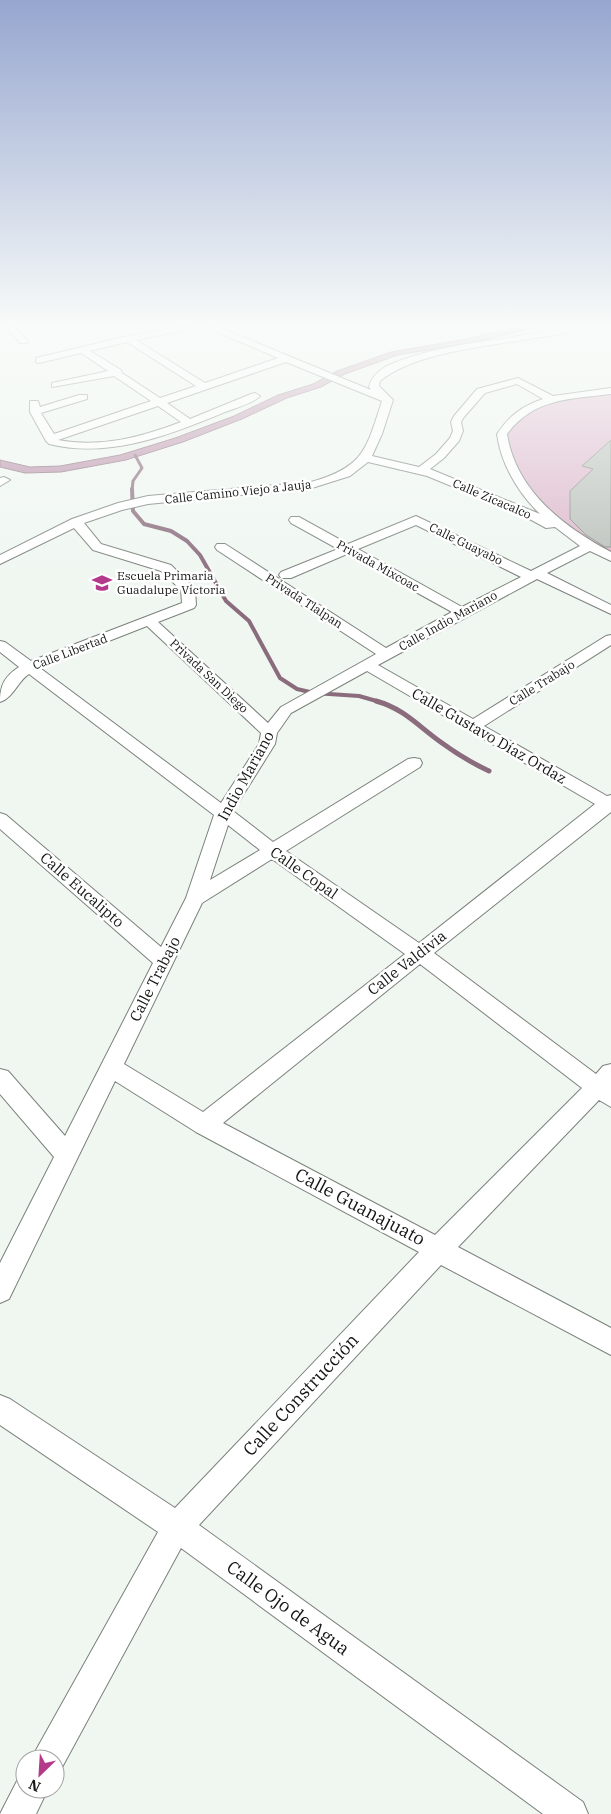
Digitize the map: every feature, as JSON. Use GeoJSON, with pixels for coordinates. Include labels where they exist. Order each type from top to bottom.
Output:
{"type":"FeatureCollection","features":[{"type":"Feature","properties":{"kind":"street"},"geometry":{"type":"LineString","coordinates":[[37,413],[50,439],[71,447],[114,444],[142,438],[212,413]]}},
{"type":"Feature","properties":{"kind":"street"},"geometry":{"type":"LineString","coordinates":[[50,439],[127,413]]}},
{"type":"Feature","properties":{"kind":"street"},"geometry":{"type":"LineString","coordinates":[[174,413],[188,422]]}},
{"type":"Feature","properties":{"kind":"street","name":"Calle Camino Viejo a Jauja"},"geometry":{"type":"LineString","coordinates":[[0,560],[76,522],[118,507],[148,500],[312,485],[334,480],[352,472],[366,458],[373,445],[384,413]]}},
{"type":"Feature","properties":{"kind":"street"},"geometry":{"type":"LineString","coordinates":[[421,471],[440,456],[455,439],[458,431],[456,422],[462,413]]}},
{"type":"Feature","properties":{"kind":"street"},"geometry":{"type":"LineString","coordinates":[[521,413],[502,434],[503,446],[508,461],[544,513],[588,546]]}},
{"type":"Feature","properties":{"kind":"street","name":"Calle Zicacalco"},"geometry":{"type":"LineString","coordinates":[[366,458],[421,471],[528,513],[611,557]]}},
{"type":"Feature","properties":{"kind":"street","name":"Privada Mixcoac"},"geometry":{"type":"LineString","coordinates":[[295,520],[462,612]]}},
{"type":"Feature","properties":{"kind":"street","name":"Calle Guayabo"},"geometry":{"type":"LineString","coordinates":[[345,549],[416,520],[611,610]]}},
{"type":"Feature","properties":{"kind":"street","name":"Calle Libertad"},"geometry":{"type":"LineString","coordinates":[[0,697],[18,674],[30,666],[189,605],[188,589],[166,568],[96,547],[76,522]]}},
{"type":"Feature","properties":{"kind":"street","name":"Calle Indio Mariano"},"geometry":{"type":"LineString","coordinates":[[307,697],[387,655],[462,612],[588,546]]}},
{"type":"Feature","properties":{"kind":"street","name":"Privada Tlalpan"},"geometry":{"type":"LineString","coordinates":[[221,547],[387,655]]}},
{"type":"Feature","properties":{"kind":"street"},"geometry":{"type":"LineString","coordinates":[[286,575],[345,549]]}},
{"type":"Feature","properties":{"kind":"street","name":"Privada San Diego"},"geometry":{"type":"LineString","coordinates":[[149,621],[269,732]]}},
{"type":"Feature","properties":{"kind":"street","name":"Calle Trabajo"},"geometry":{"type":"LineString","coordinates":[[473,726],[611,640]]}},
{"type":"Feature","properties":{"kind":"street","name":"Calle Copal"},"geometry":{"type":"LineString","coordinates":[[0,645],[272,850],[606,1086]]}},
{"type":"Feature","properties":{"kind":"street","name":"Calle Gustavo Díaz Ordaz"},"geometry":{"type":"LineString","coordinates":[[368,665],[610,804]]}},
{"type":"Feature","properties":{"kind":"street","name":"Indio Mariano"},"geometry":{"type":"LineString","coordinates":[[195,898],[222,813],[266,744],[269,732],[286,710],[307,697]]}},
{"type":"Feature","properties":{"kind":"street"},"geometry":{"type":"LineString","coordinates":[[195,898],[414,763]]}},
{"type":"Feature","properties":{"kind":"street","name":"Calle Valdivia"},"geometry":{"type":"LineString","coordinates":[[204,1125],[610,804]]}},
{"type":"Feature","properties":{"kind":"street","name":"Calle Eucalipto"},"geometry":{"type":"LineString","coordinates":[[0,819],[164,961]]}},
{"type":"Feature","properties":{"kind":"street","name":"Calle Trabajo"},"geometry":{"type":"LineString","coordinates":[[0,1290],[195,898]]}},
{"type":"Feature","properties":{"kind":"street","name":"Calle Guanajuato"},"geometry":{"type":"LineString","coordinates":[[111,1066],[204,1125],[611,1342]]}},
{"type":"Feature","properties":{"kind":"street"},"geometry":{"type":"LineString","coordinates":[[0,1078],[67,1155]]}},
{"type":"Feature","properties":{"kind":"street","name":"Calle Construcción"},"geometry":{"type":"LineString","coordinates":[[54,1749],[177,1527],[439,1249],[606,1086]]}},
{"type":"Feature","properties":{"kind":"street","name":"Calle Ojo de Agua"},"geometry":{"type":"LineString","coordinates":[[0,1409],[177,1527],[571,1814]]}},
{"type":"Feature","properties":{"kind":"street"},"geometry":{"type":"LineString","coordinates":[[17,1814],[25,1799]]}},
{"type":"Feature","properties":{"kind":"shaded area"},"geometry":{"type":"Polygon","coordinates":[[[241,413],[256,413],[183,442],[126,460],[61,472],[25,473],[0,467],[0,460],[30,467],[60,466],[120,455],[175,438],[241,413]]]}},
{"type":"Feature","properties":{"kind":"shaded area"},"geometry":{"type":"Polygon","coordinates":[[[525,413],[611,413],[611,557],[545,513],[503,446],[507,425],[525,413]]]}},
{"type":"Feature","properties":{"kind":"building"},"geometry":{"type":"Polygon","coordinates":[[[611,440],[611,547],[605,547],[586,535],[570,519],[570,491],[593,469],[582,466],[611,440]]]}},
{"type":"Feature","properties":{"kind":"waterway"},"geometry":{"type":"LineString","coordinates":[[132,490],[133,481],[142,468],[135,455]]}},
{"type":"Feature","properties":{"kind":"waterway"},"geometry":{"type":"LineString","coordinates":[[132,490],[133,511],[144,524],[171,531],[187,541],[200,555],[226,601],[249,621],[280,678],[297,689],[314,693],[359,696],[380,702]]}},
{"type":"Feature","properties":{"kind":"waterway"},"geometry":{"type":"LineString","coordinates":[[376,701],[404,714],[453,751],[489,771]]}},
{"type":"Feature","properties":{"kind":"place","name":"Escuela Primaria Guadalupe Victoria"},"geometry":{"type":"Point","coordinates":[102,583]}}]}
